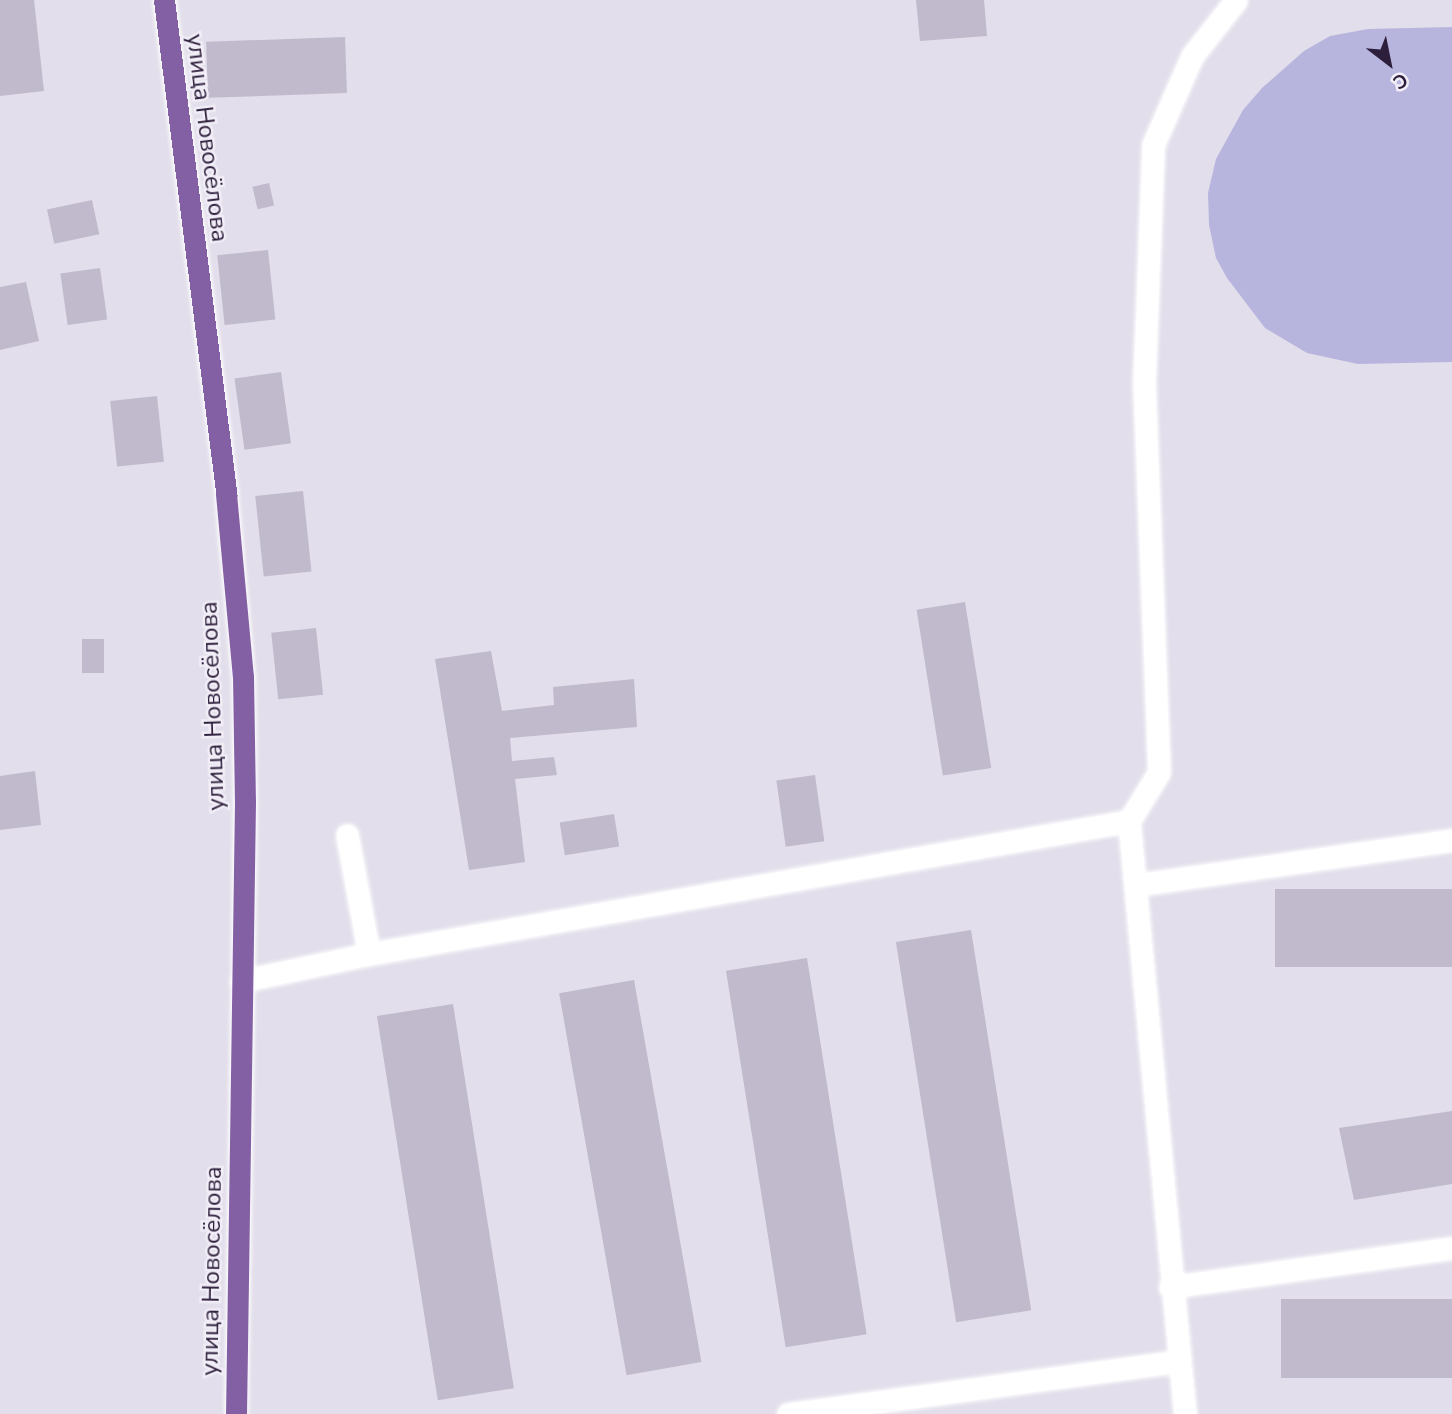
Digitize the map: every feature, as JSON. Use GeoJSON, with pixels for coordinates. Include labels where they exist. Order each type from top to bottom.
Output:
{"type":"FeatureCollection","features":[{"type":"Feature","properties":{"kind":"main road","name":"улица Новосёлова"},"geometry":{"type":"LineString","coordinates":[[163,0],[226,494],[243,676],[245,802],[236,1414]]}},
{"type":"Feature","properties":{"kind":"lane"},"geometry":{"type":"LineString","coordinates":[[1185,1414],[1170,1287],[1129,821],[1159,772],[1144,383],[1153,145],[1192,56],[1236,0]]}},
{"type":"Feature","properties":{"kind":"lane"},"geometry":{"type":"LineString","coordinates":[[241,981],[369,954],[1129,821]]}},
{"type":"Feature","properties":{"kind":"lane"},"geometry":{"type":"LineString","coordinates":[[347,835],[369,954]]}},
{"type":"Feature","properties":{"kind":"lane"},"geometry":{"type":"LineString","coordinates":[[1136,885],[1452,840]]}},
{"type":"Feature","properties":{"kind":"lane"},"geometry":{"type":"LineString","coordinates":[[1170,1287],[1452,1248]]}},
{"type":"Feature","properties":{"kind":"lane"},"geometry":{"type":"LineString","coordinates":[[788,1414],[1179,1361]]}},
{"type":"Feature","properties":{"kind":"shaded area"},"geometry":{"type":"Polygon","coordinates":[[[1452,27],[1452,362],[1358,364],[1307,353],[1265,328],[1227,278],[1216,258],[1209,225],[1208,193],[1216,159],[1243,110],[1262,88],[1304,51],[1330,36],[1368,29],[1452,27]]]}},
{"type":"Feature","properties":{"kind":"building"},"geometry":{"type":"Polygon","coordinates":[[[0,0],[34,0],[44,91],[0,96],[0,0]]]}},
{"type":"Feature","properties":{"kind":"building"},"geometry":{"type":"Polygon","coordinates":[[[916,0],[984,0],[987,36],[920,41],[916,0]]]}},
{"type":"Feature","properties":{"kind":"building"},"geometry":{"type":"Polygon","coordinates":[[[345,37],[347,93],[208,98],[206,42],[345,37]]]}},
{"type":"Feature","properties":{"kind":"building"},"geometry":{"type":"Polygon","coordinates":[[[269,183],[274,205],[258,209],[252,187],[269,183]]]}},
{"type":"Feature","properties":{"kind":"building"},"geometry":{"type":"Polygon","coordinates":[[[92,200],[99,234],[54,244],[47,210],[92,200]]]}},
{"type":"Feature","properties":{"kind":"building"},"geometry":{"type":"Polygon","coordinates":[[[268,250],[275,320],[225,325],[217,255],[268,250]]]}},
{"type":"Feature","properties":{"kind":"building"},"geometry":{"type":"Polygon","coordinates":[[[100,268],[107,319],[68,325],[60,274],[100,268]]]}},
{"type":"Feature","properties":{"kind":"building"},"geometry":{"type":"Polygon","coordinates":[[[26,282],[39,341],[0,350],[0,287],[26,282]]]}},
{"type":"Feature","properties":{"kind":"building"},"geometry":{"type":"Polygon","coordinates":[[[281,372],[291,443],[244,450],[234,379],[281,372]]]}},
{"type":"Feature","properties":{"kind":"building"},"geometry":{"type":"Polygon","coordinates":[[[157,396],[164,462],[117,467],[110,401],[157,396]]]}},
{"type":"Feature","properties":{"kind":"building"},"geometry":{"type":"Polygon","coordinates":[[[303,491],[311,572],[264,577],[255,496],[303,491]]]}},
{"type":"Feature","properties":{"kind":"building"},"geometry":{"type":"Polygon","coordinates":[[[965,602],[991,768],[943,776],[917,610],[965,602]]]}},
{"type":"Feature","properties":{"kind":"building"},"geometry":{"type":"Polygon","coordinates":[[[316,628],[323,695],[278,699],[271,633],[316,628]]]}},
{"type":"Feature","properties":{"kind":"building"},"geometry":{"type":"Polygon","coordinates":[[[82,639],[104,639],[104,673],[82,673],[82,639]]]}},
{"type":"Feature","properties":{"kind":"building"},"geometry":{"type":"Polygon","coordinates":[[[491,651],[502,711],[554,705],[553,687],[634,679],[637,727],[510,738],[512,761],[554,757],[557,775],[515,779],[525,862],[469,870],[435,659],[491,651]]]}},
{"type":"Feature","properties":{"kind":"building"},"geometry":{"type":"Polygon","coordinates":[[[35,771],[41,825],[0,830],[0,776],[35,771]]]}},
{"type":"Feature","properties":{"kind":"building"},"geometry":{"type":"Polygon","coordinates":[[[815,775],[824,841],[786,847],[776,780],[815,775]]]}},
{"type":"Feature","properties":{"kind":"building"},"geometry":{"type":"Polygon","coordinates":[[[614,814],[619,847],[565,855],[560,823],[614,814]]]}},
{"type":"Feature","properties":{"kind":"building"},"geometry":{"type":"Polygon","coordinates":[[[1275,889],[1452,889],[1452,967],[1275,967],[1275,889]]]}},
{"type":"Feature","properties":{"kind":"building"},"geometry":{"type":"Polygon","coordinates":[[[971,930],[1031,1310],[956,1322],[896,942],[971,930]]]}},
{"type":"Feature","properties":{"kind":"building"},"geometry":{"type":"Polygon","coordinates":[[[807,958],[867,1334],[786,1347],[726,971],[807,958]]]}},
{"type":"Feature","properties":{"kind":"building"},"geometry":{"type":"Polygon","coordinates":[[[634,980],[701,1362],[627,1375],[559,993],[634,980]]]}},
{"type":"Feature","properties":{"kind":"building"},"geometry":{"type":"Polygon","coordinates":[[[453,1004],[514,1388],[438,1400],[377,1016],[453,1004]]]}},
{"type":"Feature","properties":{"kind":"building"},"geometry":{"type":"Polygon","coordinates":[[[1452,1111],[1452,1184],[1354,1200],[1339,1128],[1452,1111]]]}},
{"type":"Feature","properties":{"kind":"building"},"geometry":{"type":"Polygon","coordinates":[[[1281,1299],[1452,1299],[1452,1378],[1281,1378],[1281,1299]]]}}]}
